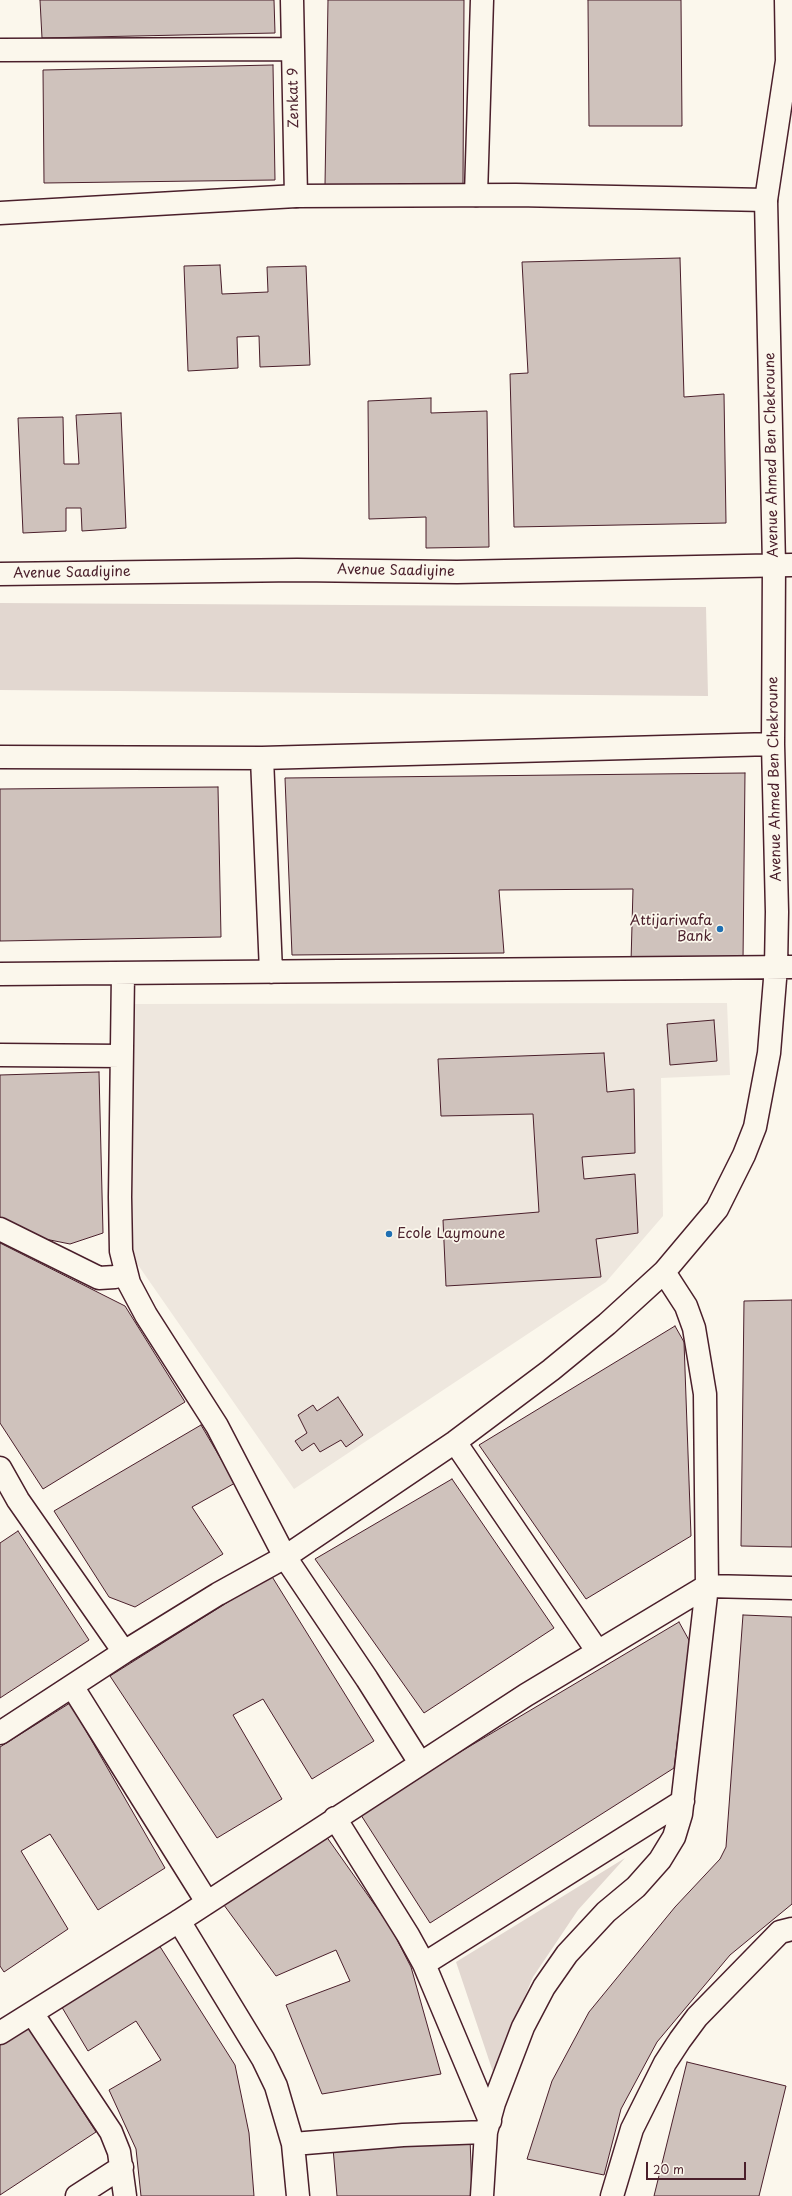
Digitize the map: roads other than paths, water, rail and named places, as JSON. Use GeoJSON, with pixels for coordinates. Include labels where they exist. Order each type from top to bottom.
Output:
{"type":"FeatureCollection","features":[{"type":"Feature","properties":{"kind":"street","name":"Zenkat 9"},"geometry":{"type":"LineString","coordinates":[[292,0],[296,196]]}},
{"type":"Feature","properties":{"kind":"street"},"geometry":{"type":"LineString","coordinates":[[476,196],[482,0]]}},
{"type":"Feature","properties":{"kind":"street","name":"Avenue Ahmed Ben Chekroune"},"geometry":{"type":"LineString","coordinates":[[0,1733],[124,1652],[218,1594],[285,1557],[455,1442],[551,1370],[664,1272],[717,1208],[744,1155],[755,1127],[784,967],[777,912],[773,744],[783,565],[766,200],[787,61],[786,0]]}},
{"type":"Feature","properties":{"kind":"street"},"geometry":{"type":"LineString","coordinates":[[0,50],[293,49]]}},
{"type":"Feature","properties":{"kind":"street"},"geometry":{"type":"LineString","coordinates":[[0,213],[296,196],[476,196],[766,200]]}},
{"type":"Feature","properties":{"kind":"street","name":"Avenue Saadiyine"},"geometry":{"type":"LineString","coordinates":[[0,574],[297,570],[457,572],[783,565]]}},
{"type":"Feature","properties":{"kind":"street"},"geometry":{"type":"LineString","coordinates":[[0,757],[262,758],[773,744]]}},
{"type":"Feature","properties":{"kind":"street"},"geometry":{"type":"LineString","coordinates":[[262,758],[271,972]]}},
{"type":"Feature","properties":{"kind":"street"},"geometry":{"type":"LineString","coordinates":[[0,974],[784,967]]}},
{"type":"Feature","properties":{"kind":"street"},"geometry":{"type":"LineString","coordinates":[[123,973],[120,1204],[121,1251],[125,1273],[139,1303],[217,1426],[285,1557],[367,1679],[420,1763]]}},
{"type":"Feature","properties":{"kind":"street"},"geometry":{"type":"LineString","coordinates":[[0,1055],[121,1056]]}},
{"type":"Feature","properties":{"kind":"street"},"geometry":{"type":"LineString","coordinates":[[0,1229],[99,1278],[115,1277],[125,1273]]}},
{"type":"Feature","properties":{"kind":"street"},"geometry":{"type":"LineString","coordinates":[[482,2196],[488,2126],[494,2103],[523,2027],[544,1987],[567,1954],[606,1912],[636,1887],[660,1860],[674,1837],[683,1801],[707,1586],[705,1394],[694,1328],[686,1306],[664,1272]]}},
{"type":"Feature","properties":{"kind":"street"},"geometry":{"type":"LineString","coordinates":[[455,1442],[598,1652]]}},
{"type":"Feature","properties":{"kind":"street"},"geometry":{"type":"LineString","coordinates":[[0,1468],[18,1500],[124,1652]]}},
{"type":"Feature","properties":{"kind":"street"},"geometry":{"type":"LineString","coordinates":[[1,2030],[32,2013],[179,1921],[420,1763],[707,1586],[792,1588]]}},
{"type":"Feature","properties":{"kind":"street"},"geometry":{"type":"LineString","coordinates":[[72,1686],[207,1902]]}},
{"type":"Feature","properties":{"kind":"street"},"geometry":{"type":"LineString","coordinates":[[424,1964],[683,1801]]}},
{"type":"Feature","properties":{"kind":"street"},"geometry":{"type":"LineString","coordinates":[[335,1818],[408,1935],[424,1964],[488,2126]]}},
{"type":"Feature","properties":{"kind":"street"},"geometry":{"type":"LineString","coordinates":[[179,1921],[264,2059],[283,2106],[293,2144],[298,2196]]}},
{"type":"Feature","properties":{"kind":"street"},"geometry":{"type":"LineString","coordinates":[[612,2196],[632,2129],[662,2070],[680,2040],[697,2017],[774,1937],[780,1932],[792,1929]]}},
{"type":"Feature","properties":{"kind":"street"},"geometry":{"type":"LineString","coordinates":[[32,2013],[111,2132],[122,2167],[125,2196]]}},
{"type":"Feature","properties":{"kind":"street"},"geometry":{"type":"LineString","coordinates":[[293,2144],[488,2126]]}},
{"type":"Feature","properties":{"kind":"street"},"geometry":{"type":"LineString","coordinates":[[78,2196],[122,2167]]}},
{"type":"Feature","properties":{"kind":"place","name":"Attijariwafa Bank"},"geometry":{"type":"Point","coordinates":[720,929]}},
{"type":"Feature","properties":{"kind":"place","name":"Ecole Laymoune"},"geometry":{"type":"Point","coordinates":[389,1234]}}]}
